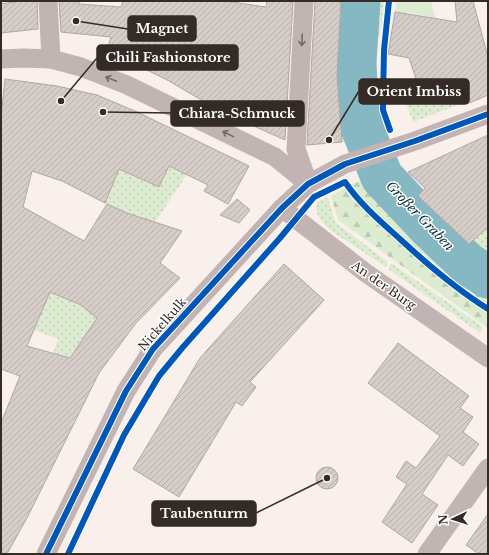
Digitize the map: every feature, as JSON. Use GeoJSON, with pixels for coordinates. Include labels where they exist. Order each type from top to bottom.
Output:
{"type":"FeatureCollection","features":[{"type":"Feature","properties":{"kind":"street"},"geometry":{"type":"LineString","coordinates":[[48,1],[51,59]]}},
{"type":"Feature","properties":{"kind":"street"},"geometry":{"type":"LineString","coordinates":[[304,1],[296,149],[311,182]]}},
{"type":"Feature","properties":{"kind":"street"},"geometry":{"type":"LineString","coordinates":[[1,59],[51,59],[81,67],[127,85],[275,157],[311,182]]}},
{"type":"Feature","properties":{"kind":"street","name":"Nickelkulk"},"geometry":{"type":"LineString","coordinates":[[46,554],[126,391],[153,349],[282,208],[311,182],[345,164],[415,142],[488,114]]}},
{"type":"Feature","properties":{"kind":"street","name":"An der Burg"},"geometry":{"type":"LineString","coordinates":[[282,208],[366,273],[488,358]]}},
{"type":"Feature","properties":{"kind":"street"},"geometry":{"type":"LineString","coordinates":[[427,554],[488,468]]}},
{"type":"Feature","properties":{"kind":"green space"},"geometry":{"type":"Polygon","coordinates":[[[341,1],[352,1],[348,36],[348,70],[353,139],[342,142],[337,76],[341,1]]]}},
{"type":"Feature","properties":{"kind":"green space"},"geometry":{"type":"Polygon","coordinates":[[[366,1],[384,1],[380,36],[374,45],[375,88],[380,129],[371,132],[364,100],[362,71],[366,1]]]}},
{"type":"Feature","properties":{"kind":"green space"},"geometry":{"type":"Polygon","coordinates":[[[396,1],[431,1],[436,20],[422,60],[430,17],[407,12],[406,14],[395,12],[396,1]]]}},
{"type":"Feature","properties":{"kind":"green space"},"geometry":{"type":"Polygon","coordinates":[[[460,87],[466,102],[413,122],[404,98],[420,92],[423,100],[460,87]]]}},
{"type":"Feature","properties":{"kind":"green space"},"geometry":{"type":"Polygon","coordinates":[[[125,154],[137,170],[136,177],[142,180],[145,174],[169,166],[187,174],[152,227],[105,203],[125,154]]]}},
{"type":"Feature","properties":{"kind":"green space"},"geometry":{"type":"Polygon","coordinates":[[[396,168],[418,196],[469,244],[480,249],[488,258],[488,328],[338,220],[331,196],[352,184],[396,168]]]}},
{"type":"Feature","properties":{"kind":"green space"},"geometry":{"type":"Polygon","coordinates":[[[328,197],[335,222],[388,262],[386,267],[330,230],[322,221],[316,210],[317,202],[328,197]]]}},
{"type":"Feature","properties":{"kind":"green space"},"geometry":{"type":"Polygon","coordinates":[[[488,227],[488,258],[480,249],[469,244],[488,227]]]}},
{"type":"Feature","properties":{"kind":"green space"},"geometry":{"type":"Polygon","coordinates":[[[391,263],[483,327],[480,333],[388,269],[391,263]]]}},
{"type":"Feature","properties":{"kind":"green space"},"geometry":{"type":"Polygon","coordinates":[[[1,270],[78,302],[97,318],[70,358],[53,353],[58,339],[34,330],[41,313],[1,270]]]}},
{"type":"Feature","properties":{"kind":"water"},"geometry":{"type":"Polygon","coordinates":[[[352,1],[366,1],[362,71],[364,100],[371,132],[353,139],[348,70],[348,36],[352,1]]]}},
{"type":"Feature","properties":{"kind":"building"},"geometry":{"type":"Polygon","coordinates":[[[21,1],[37,1],[38,29],[1,33],[1,4],[21,1]]]}},
{"type":"Feature","properties":{"kind":"building"},"geometry":{"type":"Polygon","coordinates":[[[59,1],[79,1],[79,4],[121,7],[123,1],[225,1],[266,7],[267,1],[293,1],[285,140],[220,111],[169,81],[106,52],[111,37],[61,32],[59,1]]]}},
{"type":"Feature","properties":{"kind":"building"},"geometry":{"type":"Polygon","coordinates":[[[315,1],[341,1],[337,76],[342,142],[307,145],[315,1]]]}},
{"type":"Feature","properties":{"kind":"building"},"geometry":{"type":"Polygon","coordinates":[[[455,1],[473,1],[488,57],[488,95],[467,104],[461,87],[423,100],[409,58],[388,54],[395,12],[457,22],[455,1]]]}},
{"type":"Feature","properties":{"kind":"building"},"geometry":{"type":"Polygon","coordinates":[[[5,79],[57,86],[97,95],[135,111],[249,166],[228,204],[204,191],[208,185],[169,166],[159,187],[119,169],[105,203],[62,181],[32,171],[23,207],[84,241],[107,204],[127,213],[182,231],[160,263],[180,278],[136,323],[99,373],[28,516],[7,554],[1,554],[1,423],[20,376],[1,369],[1,117],[5,79]],[[50,292],[27,346],[70,358],[97,318],[81,305],[50,292]]]}},
{"type":"Feature","properties":{"kind":"building"},"geometry":{"type":"Polygon","coordinates":[[[488,135],[488,227],[469,244],[418,196],[425,188],[408,172],[488,135]]]}},
{"type":"Feature","properties":{"kind":"building"},"geometry":{"type":"Polygon","coordinates":[[[237,199],[250,210],[239,223],[220,215],[237,199]]]}},
{"type":"Feature","properties":{"kind":"building"},"geometry":{"type":"Polygon","coordinates":[[[284,264],[324,300],[250,382],[256,387],[242,406],[236,402],[179,497],[133,469],[200,358],[284,264]]]}},
{"type":"Feature","properties":{"kind":"building"},"geometry":{"type":"Polygon","coordinates":[[[398,343],[469,396],[460,408],[473,417],[463,432],[479,444],[463,466],[448,455],[422,494],[438,505],[412,543],[382,522],[407,484],[396,477],[406,461],[416,468],[440,436],[368,383],[398,343]]]}},
{"type":"Feature","properties":{"kind":"building"},"geometry":{"type":"Polygon","coordinates":[[[327,467],[335,470],[338,478],[335,486],[327,489],[319,486],[316,478],[319,470],[327,467]]]}},
{"type":"Feature","properties":{"kind":"building"},"geometry":{"type":"Polygon","coordinates":[[[488,514],[488,554],[479,554],[466,545],[488,514]]]}},
{"type":"Feature","properties":{"kind":"waterway","name":"Großer Graben"},"geometry":{"type":"LineString","coordinates":[[359,1],[355,61],[356,87],[362,128],[382,177],[431,229],[468,264],[488,277]]}},
{"type":"Feature","properties":{"kind":"cycle path"},"geometry":{"type":"LineString","coordinates":[[389,1],[384,50],[383,110],[390,130]]}},
{"type":"Feature","properties":{"kind":"cycle path"},"geometry":{"type":"LineString","coordinates":[[46,554],[126,391],[153,349],[282,208],[308,184],[345,164],[415,141],[488,114]]}},
{"type":"Feature","properties":{"kind":"cycle path"},"geometry":{"type":"LineString","coordinates":[[68,554],[124,435],[159,376],[314,197],[345,182],[357,198],[421,258],[453,285],[488,309]]}},
{"type":"Feature","properties":{"kind":"place","name":"Magnet"},"geometry":{"type":"Point","coordinates":[76,21]}},
{"type":"Feature","properties":{"kind":"place","name":"Chili Fashionstore"},"geometry":{"type":"Point","coordinates":[61,101]}},
{"type":"Feature","properties":{"kind":"place","name":"Chiara-Schmuck"},"geometry":{"type":"Point","coordinates":[103,112]}},
{"type":"Feature","properties":{"kind":"place","name":"Orient Imbiss"},"geometry":{"type":"Point","coordinates":[329,140]}},
{"type":"Feature","properties":{"kind":"place","name":"Taubenturm"},"geometry":{"type":"Point","coordinates":[327,478]}}]}
